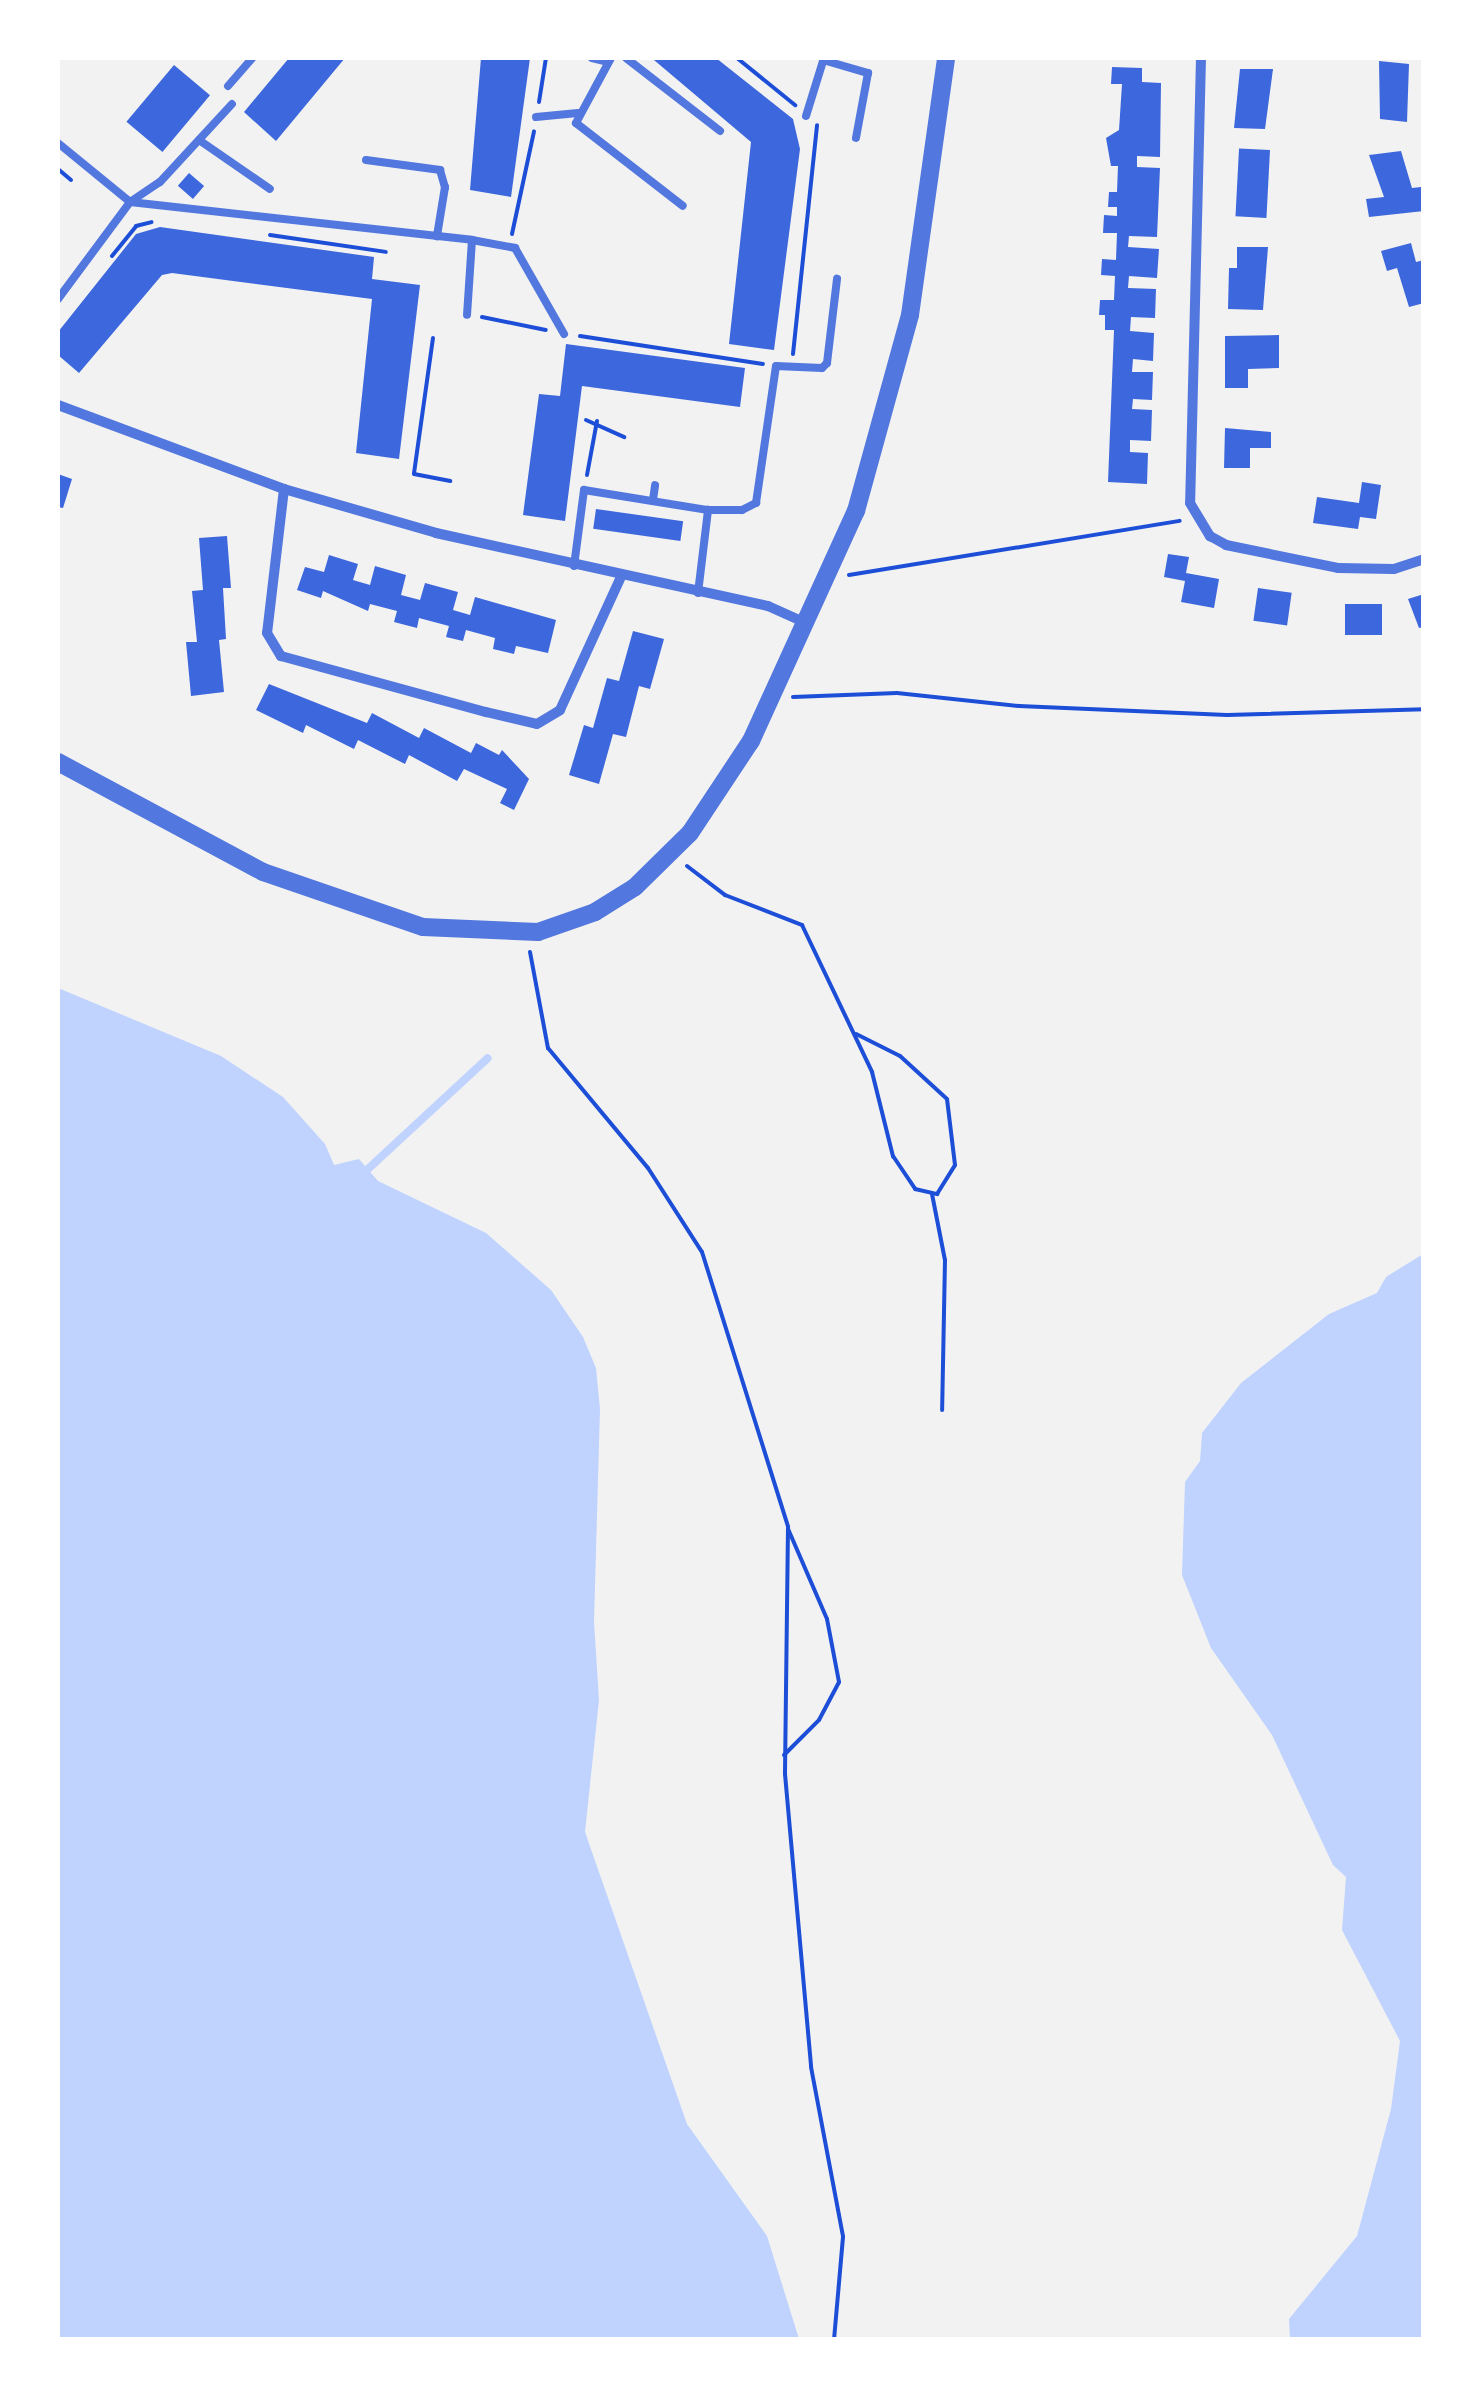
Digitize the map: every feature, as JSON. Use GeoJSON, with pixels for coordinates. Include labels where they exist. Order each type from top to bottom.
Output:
{"type":"FeatureCollection","features":[{"type":"Feature","properties":{"kind":"street"},"geometry":{"type":"LineString","coordinates":[[58,762],[203,844],[318,893],[424,927],[528,933],[595,912],[673,853],[724,787],[774,698],[830,578],[889,403],[910,315],[946,58]]}},
{"type":"Feature","properties":{"kind":"street"},"geometry":{"type":"LineString","coordinates":[[1201,58],[1190,504],[1196,516],[1226,544],[1338,568],[1394,570],[1424,559]]}},
{"type":"Feature","properties":{"kind":"street"},"geometry":{"type":"LineString","coordinates":[[58,405],[284,489],[574,566],[768,606],[808,624]]}},
{"type":"Feature","properties":{"kind":"street"},"geometry":{"type":"LineString","coordinates":[[284,489],[267,633],[280,656],[486,712],[536,724],[560,710],[622,577]]}},
{"type":"Feature","properties":{"kind":"lane"},"geometry":{"type":"LineString","coordinates":[[228,86],[252,58]]}},
{"type":"Feature","properties":{"kind":"lane"},"geometry":{"type":"LineString","coordinates":[[592,58],[610,60],[578,113],[580,130],[683,206]]}},
{"type":"Feature","properties":{"kind":"lane"},"geometry":{"type":"LineString","coordinates":[[626,58],[720,131]]}},
{"type":"Feature","properties":{"kind":"lane"},"geometry":{"type":"LineString","coordinates":[[806,116],[824,59],[868,73],[856,138]]}},
{"type":"Feature","properties":{"kind":"lane"},"geometry":{"type":"LineString","coordinates":[[58,299],[130,202],[199,140],[232,104]]}},
{"type":"Feature","properties":{"kind":"lane"},"geometry":{"type":"LineString","coordinates":[[536,117],[578,113]]}},
{"type":"Feature","properties":{"kind":"lane"},"geometry":{"type":"LineString","coordinates":[[199,140],[270,189]]}},
{"type":"Feature","properties":{"kind":"lane"},"geometry":{"type":"LineString","coordinates":[[58,143],[130,202],[510,243],[564,334]]}},
{"type":"Feature","properties":{"kind":"lane"},"geometry":{"type":"LineString","coordinates":[[366,160],[440,170],[445,188],[436,236]]}},
{"type":"Feature","properties":{"kind":"lane"},"geometry":{"type":"LineString","coordinates":[[467,316],[472,240]]}},
{"type":"Feature","properties":{"kind":"lane"},"geometry":{"type":"LineString","coordinates":[[574,566],[584,490],[708,510],[742,510],[760,496],[776,366],[826,363],[837,279]]}},
{"type":"Feature","properties":{"kind":"lane"},"geometry":{"type":"LineString","coordinates":[[653,500],[655,485]]}},
{"type":"Feature","properties":{"kind":"lane"},"geometry":{"type":"LineString","coordinates":[[698,593],[708,510]]}},
{"type":"Feature","properties":{"kind":"path"},"geometry":{"type":"LineString","coordinates":[[510,243],[546,58]]}},
{"type":"Feature","properties":{"kind":"path"},"geometry":{"type":"LineString","coordinates":[[737,58],[817,126],[791,367]]}},
{"type":"Feature","properties":{"kind":"path"},"geometry":{"type":"LineString","coordinates":[[58,170],[71,180]]}},
{"type":"Feature","properties":{"kind":"path"},"geometry":{"type":"LineString","coordinates":[[100,272],[136,226],[163,220]]}},
{"type":"Feature","properties":{"kind":"path"},"geometry":{"type":"LineString","coordinates":[[256,233],[386,252]]}},
{"type":"Feature","properties":{"kind":"path"},"geometry":{"type":"LineString","coordinates":[[467,316],[776,366]]}},
{"type":"Feature","properties":{"kind":"path"},"geometry":{"type":"LineString","coordinates":[[432,338],[414,474],[450,481]]}},
{"type":"Feature","properties":{"kind":"path"},"geometry":{"type":"LineString","coordinates":[[586,420],[624,436]]}},
{"type":"Feature","properties":{"kind":"path"},"geometry":{"type":"LineString","coordinates":[[584,490],[597,422]]}},
{"type":"Feature","properties":{"kind":"path"},"geometry":{"type":"LineString","coordinates":[[830,578],[1196,516]]}},
{"type":"Feature","properties":{"kind":"path"},"geometry":{"type":"LineString","coordinates":[[774,698],[896,693],[1019,706],[1226,714],[1424,709]]}},
{"type":"Feature","properties":{"kind":"path"},"geometry":{"type":"LineString","coordinates":[[673,853],[726,895],[802,924],[832,996],[856,1034],[893,1156],[915,1189],[932,1194],[943,1190],[955,1164],[946,1098],[900,1056],[856,1034]]}},
{"type":"Feature","properties":{"kind":"path"},"geometry":{"type":"LineString","coordinates":[[528,933],[548,1048],[648,1168],[702,1252],[788,1528],[827,1620],[840,1671],[830,1706],[784,1754]]}},
{"type":"Feature","properties":{"kind":"path"},"geometry":{"type":"LineString","coordinates":[[932,1194],[944,1260],[942,1410]]}},
{"type":"Feature","properties":{"kind":"path"},"geometry":{"type":"LineString","coordinates":[[788,1528],[784,1754],[812,2067],[843,2237],[834,2340]]}},
{"type":"Feature","properties":{"kind":"water"},"geometry":{"type":"Polygon","coordinates":[[[58,988],[221,1056],[283,1097],[325,1144],[334,1165],[359,1159],[378,1181],[486,1233],[551,1290],[583,1337],[596,1368],[600,1409],[594,1622],[599,1700],[585,1832],[687,2124],[767,2236],[799,2339],[58,2339],[58,988]]]}},
{"type":"Feature","properties":{"kind":"water"},"geometry":{"type":"Polygon","coordinates":[[[1423,1254],[1423,2339],[1290,2339],[1289,2319],[1357,2236],[1391,2109],[1400,2041],[1342,1930],[1346,1877],[1333,1865],[1272,1735],[1211,1648],[1182,1575],[1185,1482],[1200,1461],[1202,1433],[1241,1383],[1329,1314],[1377,1293],[1386,1277],[1423,1254]]]}},
{"type":"Feature","properties":{"kind":"building"},"geometry":{"type":"Polygon","coordinates":[[[289,58],[345,58],[276,141],[244,112],[289,58]]]}},
{"type":"Feature","properties":{"kind":"building"},"geometry":{"type":"Polygon","coordinates":[[[481,58],[530,58],[511,197],[470,190],[481,58]]]}},
{"type":"Feature","properties":{"kind":"building"},"geometry":{"type":"Polygon","coordinates":[[[716,58],[793,119],[800,149],[774,350],[729,344],[751,142],[654,60],[716,58]]]}},
{"type":"Feature","properties":{"kind":"building"},"geometry":{"type":"Polygon","coordinates":[[[1379,61],[1409,64],[1407,122],[1380,119],[1379,61]]]}},
{"type":"Feature","properties":{"kind":"building"},"geometry":{"type":"Polygon","coordinates":[[[174,65],[210,95],[162,152],[126,122],[174,65]]]}},
{"type":"Feature","properties":{"kind":"building"},"geometry":{"type":"Polygon","coordinates":[[[1112,67],[1142,68],[1142,82],[1161,83],[1160,157],[1137,156],[1137,167],[1160,168],[1157,237],[1129,236],[1128,247],[1159,249],[1157,278],[1129,276],[1128,288],[1156,289],[1155,318],[1131,317],[1130,331],[1154,333],[1153,361],[1133,359],[1132,372],[1153,372],[1152,400],[1133,399],[1132,409],[1152,410],[1151,441],[1130,440],[1130,452],[1148,453],[1147,484],[1108,482],[1114,330],[1105,330],[1105,315],[1099,315],[1100,300],[1114,300],[1115,276],[1101,275],[1102,259],[1116,260],[1117,233],[1103,233],[1104,215],[1117,216],[1117,207],[1108,207],[1109,192],[1117,192],[1118,166],[1111,166],[1106,138],[1119,130],[1122,84],[1111,84],[1112,67]]]}},
{"type":"Feature","properties":{"kind":"building"},"geometry":{"type":"Polygon","coordinates":[[[1240,69],[1273,69],[1265,129],[1234,128],[1240,69]]]}},
{"type":"Feature","properties":{"kind":"building"},"geometry":{"type":"Polygon","coordinates":[[[1239,148],[1270,150],[1266,218],[1235,216],[1239,148]]]}},
{"type":"Feature","properties":{"kind":"building"},"geometry":{"type":"Polygon","coordinates":[[[1401,151],[1412,188],[1421,187],[1424,211],[1369,217],[1366,199],[1384,197],[1369,155],[1401,151]]]}},
{"type":"Feature","properties":{"kind":"building"},"geometry":{"type":"Polygon","coordinates":[[[189,173],[204,186],[193,199],[178,186],[189,173]]]}},
{"type":"Feature","properties":{"kind":"building"},"geometry":{"type":"Polygon","coordinates":[[[160,227],[374,257],[372,279],[420,285],[399,459],[356,453],[372,299],[172,273],[162,275],[79,373],[58,355],[58,332],[136,234],[160,227]]]}},
{"type":"Feature","properties":{"kind":"building"},"geometry":{"type":"Polygon","coordinates":[[[1411,243],[1416,262],[1424,260],[1424,303],[1409,307],[1397,268],[1387,271],[1381,251],[1411,243]]]}},
{"type":"Feature","properties":{"kind":"building"},"geometry":{"type":"Polygon","coordinates":[[[1237,247],[1268,247],[1263,310],[1228,309],[1229,268],[1237,268],[1237,247]]]}},
{"type":"Feature","properties":{"kind":"building"},"geometry":{"type":"Polygon","coordinates":[[[1279,335],[1279,368],[1248,369],[1248,388],[1225,388],[1225,336],[1279,335]]]}},
{"type":"Feature","properties":{"kind":"building"},"geometry":{"type":"Polygon","coordinates":[[[566,344],[745,368],[740,407],[582,386],[565,521],[523,515],[539,394],[560,396],[566,344]]]}},
{"type":"Feature","properties":{"kind":"building"},"geometry":{"type":"Polygon","coordinates":[[[1225,428],[1271,432],[1271,448],[1250,448],[1250,468],[1224,468],[1225,428]]]}},
{"type":"Feature","properties":{"kind":"building"},"geometry":{"type":"Polygon","coordinates":[[[58,474],[72,479],[63,508],[58,507],[58,474]]]}},
{"type":"Feature","properties":{"kind":"building"},"geometry":{"type":"Polygon","coordinates":[[[1362,482],[1381,485],[1376,519],[1360,517],[1358,529],[1313,523],[1317,497],[1359,503],[1362,482]]]}},
{"type":"Feature","properties":{"kind":"building"},"geometry":{"type":"Polygon","coordinates":[[[596,509],[683,521],[680,541],[593,529],[596,509]]]}},
{"type":"Feature","properties":{"kind":"building"},"geometry":{"type":"Polygon","coordinates":[[[227,536],[231,588],[223,588],[226,639],[219,640],[224,692],[191,696],[186,642],[197,642],[192,591],[203,590],[199,538],[227,536]]]}},
{"type":"Feature","properties":{"kind":"building"},"geometry":{"type":"Polygon","coordinates":[[[1168,554],[1189,557],[1186,573],[1219,579],[1214,608],[1181,602],[1185,581],[1164,577],[1168,554]]]}},
{"type":"Feature","properties":{"kind":"building"},"geometry":{"type":"Polygon","coordinates":[[[329,555],[358,564],[353,580],[370,585],[375,566],[406,575],[401,595],[420,600],[425,583],[458,592],[453,610],[470,615],[475,597],[556,620],[548,653],[516,646],[514,654],[493,649],[495,638],[466,630],[463,641],[446,637],[449,626],[419,618],[417,628],[394,622],[397,611],[370,604],[368,611],[323,591],[321,598],[297,590],[305,567],[324,572],[329,555]]]}},
{"type":"Feature","properties":{"kind":"building"},"geometry":{"type":"Polygon","coordinates":[[[1258,588],[1292,593],[1287,625],[1253,621],[1258,588]]]}},
{"type":"Feature","properties":{"kind":"building"},"geometry":{"type":"Polygon","coordinates":[[[1424,594],[1424,627],[1419,628],[1408,599],[1424,594]]]}},
{"type":"Feature","properties":{"kind":"building"},"geometry":{"type":"Polygon","coordinates":[[[1345,604],[1382,604],[1382,635],[1345,635],[1345,604]]]}},
{"type":"Feature","properties":{"kind":"building"},"geometry":{"type":"Polygon","coordinates":[[[633,631],[664,639],[650,689],[639,686],[626,737],[613,734],[599,784],[569,775],[584,725],[593,728],[607,678],[619,681],[633,631]]]}},
{"type":"Feature","properties":{"kind":"building"},"geometry":{"type":"Polygon","coordinates":[[[269,684],[367,723],[372,713],[419,738],[424,728],[471,753],[476,743],[499,755],[502,750],[529,779],[514,810],[500,803],[507,789],[464,769],[457,781],[409,755],[405,764],[358,740],[354,749],[306,725],[303,733],[256,710],[269,684]]]}},
{"type":"Feature","properties":{"kind":"waterway"},"geometry":{"type":"LineString","coordinates":[[368,1169],[488,1058]]}}]}
